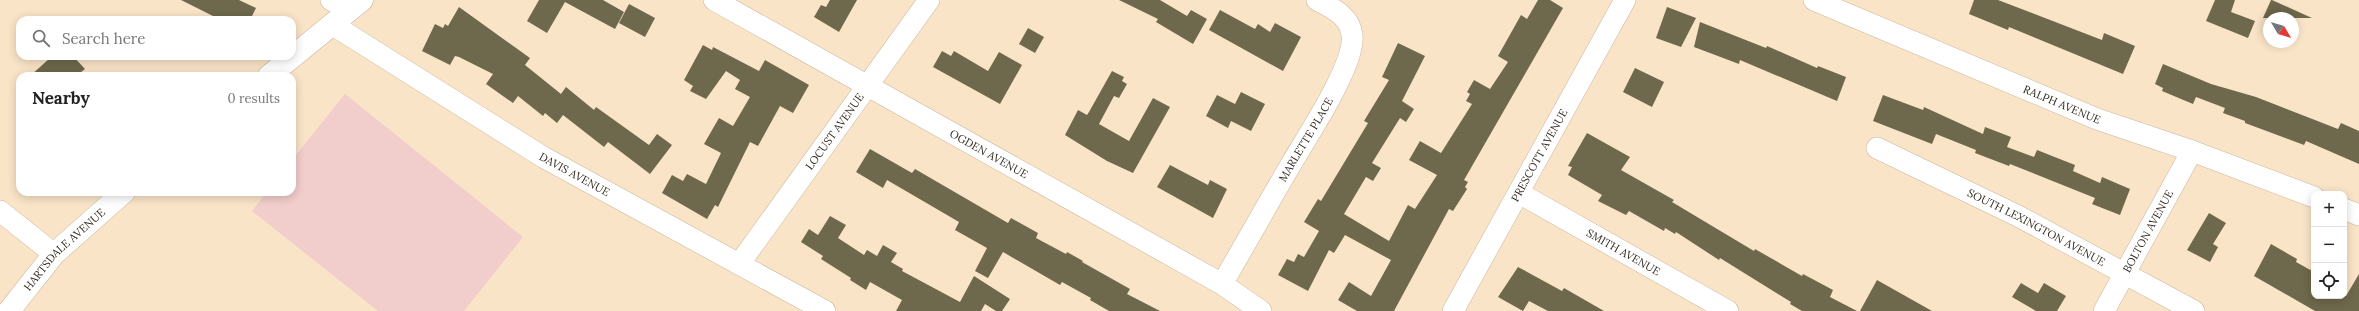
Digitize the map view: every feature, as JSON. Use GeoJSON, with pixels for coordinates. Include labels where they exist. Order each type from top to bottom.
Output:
{"type":"FeatureCollection","features":[{"type":"Feature","properties":{"kind":"street","name":"OGDEN AVENUE"},"geometry":{"type":"LineString","coordinates":[[714,0],[1222,284],[1261,311]]}},
{"type":"Feature","properties":{"kind":"street","name":"LOCUST AVENUE"},"geometry":{"type":"LineString","coordinates":[[740,263],[929,0]]}},
{"type":"Feature","properties":{"kind":"street","name":"MARLETTE PLACE"},"geometry":{"type":"LineString","coordinates":[[1222,284],[1334,89],[1350,53],[1352,37],[1350,26],[1337,11],[1318,0]]}},
{"type":"Feature","properties":{"kind":"street","name":"PRESCOTT AVENUE"},"geometry":{"type":"LineString","coordinates":[[1453,311],[1625,0]]}},
{"type":"Feature","properties":{"kind":"street","name":"RALPH AVENUE"},"geometry":{"type":"LineString","coordinates":[[1814,0],[2097,119],[2192,151],[2311,196]]}},
{"type":"Feature","properties":{"kind":"street"},"geometry":{"type":"LineString","coordinates":[[296,54],[333,25],[348,3]]}},
{"type":"Feature","properties":{"kind":"street","name":"DAVIS AVENUE"},"geometry":{"type":"LineString","coordinates":[[333,25],[543,157],[740,263],[825,311]]}},
{"type":"Feature","properties":{"kind":"street"},"geometry":{"type":"LineString","coordinates":[[274,72],[289,60]]}},
{"type":"Feature","properties":{"kind":"street","name":"SOUTH LEXINGTON AVENUE"},"geometry":{"type":"LineString","coordinates":[[1877,148],[2018,216],[2194,311]]}},
{"type":"Feature","properties":{"kind":"street","name":"BOLTON AVENUE"},"geometry":{"type":"LineString","coordinates":[[2104,311],[2192,151]]}},
{"type":"Feature","properties":{"kind":"street","name":"SMITH AVENUE"},"geometry":{"type":"LineString","coordinates":[[1519,193],[1728,311]]}},
{"type":"Feature","properties":{"kind":"street","name":"HARTSDALE AVENUE"},"geometry":{"type":"LineString","coordinates":[[8,311],[54,254],[119,196]]}},
{"type":"Feature","properties":{"kind":"street"},"geometry":{"type":"LineString","coordinates":[[2347,210],[2359,215]]}},
{"type":"Feature","properties":{"kind":"street"},"geometry":{"type":"LineString","coordinates":[[0,211],[54,254]]}},
{"type":"Feature","properties":{"kind":"shaded area"},"geometry":{"type":"Polygon","coordinates":[[[345,94],[523,237],[464,311],[378,311],[252,211],[264,196],[296,196],[296,155],[345,94]]]}},
{"type":"Feature","properties":{"kind":"building"},"geometry":{"type":"Polygon","coordinates":[[[181,0],[239,0],[256,8],[252,16],[213,16],[181,0]]]}},
{"type":"Feature","properties":{"kind":"building"},"geometry":{"type":"Polygon","coordinates":[[[539,0],[603,0],[624,12],[615,29],[565,2],[547,33],[527,21],[539,0]]]}},
{"type":"Feature","properties":{"kind":"building"},"geometry":{"type":"Polygon","coordinates":[[[830,0],[857,0],[839,32],[814,17],[821,5],[826,7],[830,0]]]}},
{"type":"Feature","properties":{"kind":"building"},"geometry":{"type":"Polygon","coordinates":[[[1119,0],[1160,0],[1187,16],[1191,10],[1207,19],[1193,44],[1156,22],[1158,19],[1119,0]]]}},
{"type":"Feature","properties":{"kind":"building"},"geometry":{"type":"Polygon","coordinates":[[[1538,0],[1550,0],[1563,8],[1464,180],[1468,182],[1465,187],[1467,189],[1453,211],[1449,209],[1394,311],[1357,311],[1338,300],[1349,282],[1371,296],[1391,260],[1345,235],[1334,253],[1329,250],[1308,291],[1278,275],[1287,259],[1294,262],[1298,254],[1304,257],[1319,231],[1304,222],[1318,199],[1321,201],[1368,123],[1364,121],[1389,80],[1382,77],[1398,43],[1425,56],[1402,101],[1414,109],[1406,122],[1400,118],[1372,163],[1381,168],[1373,181],[1366,177],[1344,214],[1389,241],[1408,205],[1415,209],[1437,175],[1409,160],[1420,141],[1441,153],[1472,104],[1466,101],[1470,94],[1467,92],[1474,80],[1490,89],[1508,62],[1498,56],[1521,15],[1527,19],[1538,0]]]}},
{"type":"Feature","properties":{"kind":"building"},"geometry":{"type":"Polygon","coordinates":[[[1974,0],[1998,0],[2102,40],[2104,33],[2135,46],[2123,74],[2009,27],[2008,30],[1969,14],[1974,0]]]}},
{"type":"Feature","properties":{"kind":"building"},"geometry":{"type":"Polygon","coordinates":[[[2215,0],[2235,0],[2231,12],[2255,21],[2248,38],[2206,21],[2215,0]]]}},
{"type":"Feature","properties":{"kind":"building"},"geometry":{"type":"Polygon","coordinates":[[[2272,0],[2299,12],[2266,12],[2272,0]]]}},
{"type":"Feature","properties":{"kind":"building"},"geometry":{"type":"Polygon","coordinates":[[[629,4],[655,18],[645,37],[619,23],[629,4]]]}},
{"type":"Feature","properties":{"kind":"building"},"geometry":{"type":"Polygon","coordinates":[[[459,7],[530,58],[525,65],[561,94],[566,87],[594,110],[596,107],[649,145],[657,134],[672,145],[650,174],[608,142],[604,147],[563,115],[557,123],[545,113],[543,116],[518,96],[513,103],[486,84],[493,74],[459,57],[455,56],[450,65],[422,51],[435,24],[443,28],[445,24],[448,26],[459,7]]]}},
{"type":"Feature","properties":{"kind":"building"},"geometry":{"type":"Polygon","coordinates":[[[1667,7],[1696,18],[1681,47],[1656,38],[1667,7]]]}},
{"type":"Feature","properties":{"kind":"building"},"geometry":{"type":"Polygon","coordinates":[[[1220,10],[1255,29],[1258,24],[1270,32],[1275,23],[1301,37],[1283,71],[1209,30],[1220,10]]]}},
{"type":"Feature","properties":{"kind":"building"},"geometry":{"type":"Polygon","coordinates":[[[2299,12],[2312,18],[2299,18],[2299,12]]]}},
{"type":"Feature","properties":{"kind":"building"},"geometry":{"type":"Polygon","coordinates":[[[1700,22],[1766,48],[1767,46],[1817,68],[1818,66],[1846,77],[1837,101],[1740,60],[1739,64],[1694,47],[1700,22]]]}},
{"type":"Feature","properties":{"kind":"building"},"geometry":{"type":"Polygon","coordinates":[[[1028,28],[1044,37],[1035,53],[1019,44],[1028,28]]]}},
{"type":"Feature","properties":{"kind":"building"},"geometry":{"type":"Polygon","coordinates":[[[703,45],[712,50],[713,47],[759,71],[765,60],[809,85],[793,113],[780,106],[758,146],[750,142],[718,207],[715,205],[707,219],[662,193],[672,175],[683,181],[687,174],[706,184],[721,153],[704,144],[719,118],[733,126],[750,97],[735,89],[740,80],[726,71],[706,99],[690,91],[693,86],[684,80],[703,45]]]}},
{"type":"Feature","properties":{"kind":"building"},"geometry":{"type":"Polygon","coordinates":[[[942,51],[951,56],[954,51],[988,71],[999,52],[1022,65],[1000,104],[933,67],[942,51]]]}},
{"type":"Feature","properties":{"kind":"building"},"geometry":{"type":"Polygon","coordinates":[[[48,60],[77,60],[85,69],[81,72],[34,72],[48,60]]]}},
{"type":"Feature","properties":{"kind":"building"},"geometry":{"type":"Polygon","coordinates":[[[2163,64],[2211,84],[2256,97],[2338,129],[2341,123],[2359,131],[2359,164],[2306,141],[2304,145],[2245,123],[2245,121],[2223,113],[2225,108],[2196,97],[2193,104],[2162,91],[2163,88],[2155,84],[2163,64]]]}},
{"type":"Feature","properties":{"kind":"building"},"geometry":{"type":"Polygon","coordinates":[[[1635,68],[1664,82],[1652,107],[1623,92],[1635,68]]]}},
{"type":"Feature","properties":{"kind":"building"},"geometry":{"type":"Polygon","coordinates":[[[1112,71],[1124,77],[1122,81],[1127,84],[1119,98],[1114,96],[1099,124],[1129,141],[1153,98],[1170,107],[1133,173],[1107,161],[1065,135],[1078,110],[1087,115],[1112,71]]]}},
{"type":"Feature","properties":{"kind":"building"},"geometry":{"type":"Polygon","coordinates":[[[1241,92],[1265,104],[1251,131],[1231,121],[1228,128],[1206,116],[1217,95],[1235,104],[1241,92]]]}},
{"type":"Feature","properties":{"kind":"building"},"geometry":{"type":"Polygon","coordinates":[[[1883,95],[1923,110],[1924,107],[1983,134],[1985,127],[2011,137],[2007,147],[2034,157],[2037,150],[2075,165],[2073,171],[2100,183],[2102,177],[2130,189],[2120,215],[2092,204],[2095,198],[2010,164],[2009,166],[1975,153],[1976,150],[1936,134],[1932,144],[1873,121],[1883,95]]]}},
{"type":"Feature","properties":{"kind":"building"},"geometry":{"type":"Polygon","coordinates":[[[1587,133],[1630,157],[1621,170],[1674,200],[1672,202],[1754,251],[1755,249],[1802,276],[1803,274],[1833,290],[1830,297],[1857,311],[1802,311],[1790,304],[1791,302],[1720,258],[1719,260],[1676,232],[1675,234],[1665,228],[1664,231],[1629,211],[1626,215],[1598,201],[1602,195],[1568,175],[1572,167],[1568,166],[1587,133]]]}},
{"type":"Feature","properties":{"kind":"building"},"geometry":{"type":"Polygon","coordinates":[[[870,149],[912,173],[915,169],[1008,223],[1011,218],[1038,233],[1036,238],[1083,261],[1082,262],[1130,289],[1127,294],[1160,311],[1109,311],[1090,300],[1091,298],[1062,282],[1060,285],[1003,252],[988,278],[975,271],[987,248],[955,230],[959,222],[887,180],[883,188],[856,172],[870,149]]]}},
{"type":"Feature","properties":{"kind":"building"},"geometry":{"type":"Polygon","coordinates":[[[1170,165],[1208,185],[1210,180],[1227,189],[1213,218],[1157,187],[1170,165]]]}},
{"type":"Feature","properties":{"kind":"building"},"geometry":{"type":"Polygon","coordinates":[[[2209,213],[2226,223],[2213,244],[2218,247],[2210,262],[2187,250],[2209,213]]]}},
{"type":"Feature","properties":{"kind":"building"},"geometry":{"type":"Polygon","coordinates":[[[830,216],[846,225],[838,238],[864,255],[867,250],[877,256],[883,245],[897,253],[891,262],[903,269],[902,271],[960,302],[974,276],[1010,299],[1002,311],[996,311],[985,304],[981,311],[896,311],[902,300],[870,282],[866,290],[850,280],[851,278],[821,259],[823,256],[801,242],[809,229],[818,235],[830,216]]]}},
{"type":"Feature","properties":{"kind":"building"},"geometry":{"type":"Polygon","coordinates":[[[2271,244],[2297,259],[2296,262],[2311,270],[2311,299],[2347,299],[2347,294],[2359,274],[2359,311],[2315,311],[2254,276],[2271,244]]]}},
{"type":"Feature","properties":{"kind":"building"},"geometry":{"type":"Polygon","coordinates":[[[1518,267],[1562,291],[1564,288],[1604,311],[1548,311],[1529,301],[1523,311],[1498,297],[1518,267]]]}},
{"type":"Feature","properties":{"kind":"building"},"geometry":{"type":"Polygon","coordinates":[[[1877,280],[1932,311],[1860,311],[1877,280]]]}},
{"type":"Feature","properties":{"kind":"building"},"geometry":{"type":"Polygon","coordinates":[[[2021,283],[2038,293],[2044,283],[2066,296],[2057,311],[2036,311],[2012,297],[2021,283]]]}}]}
